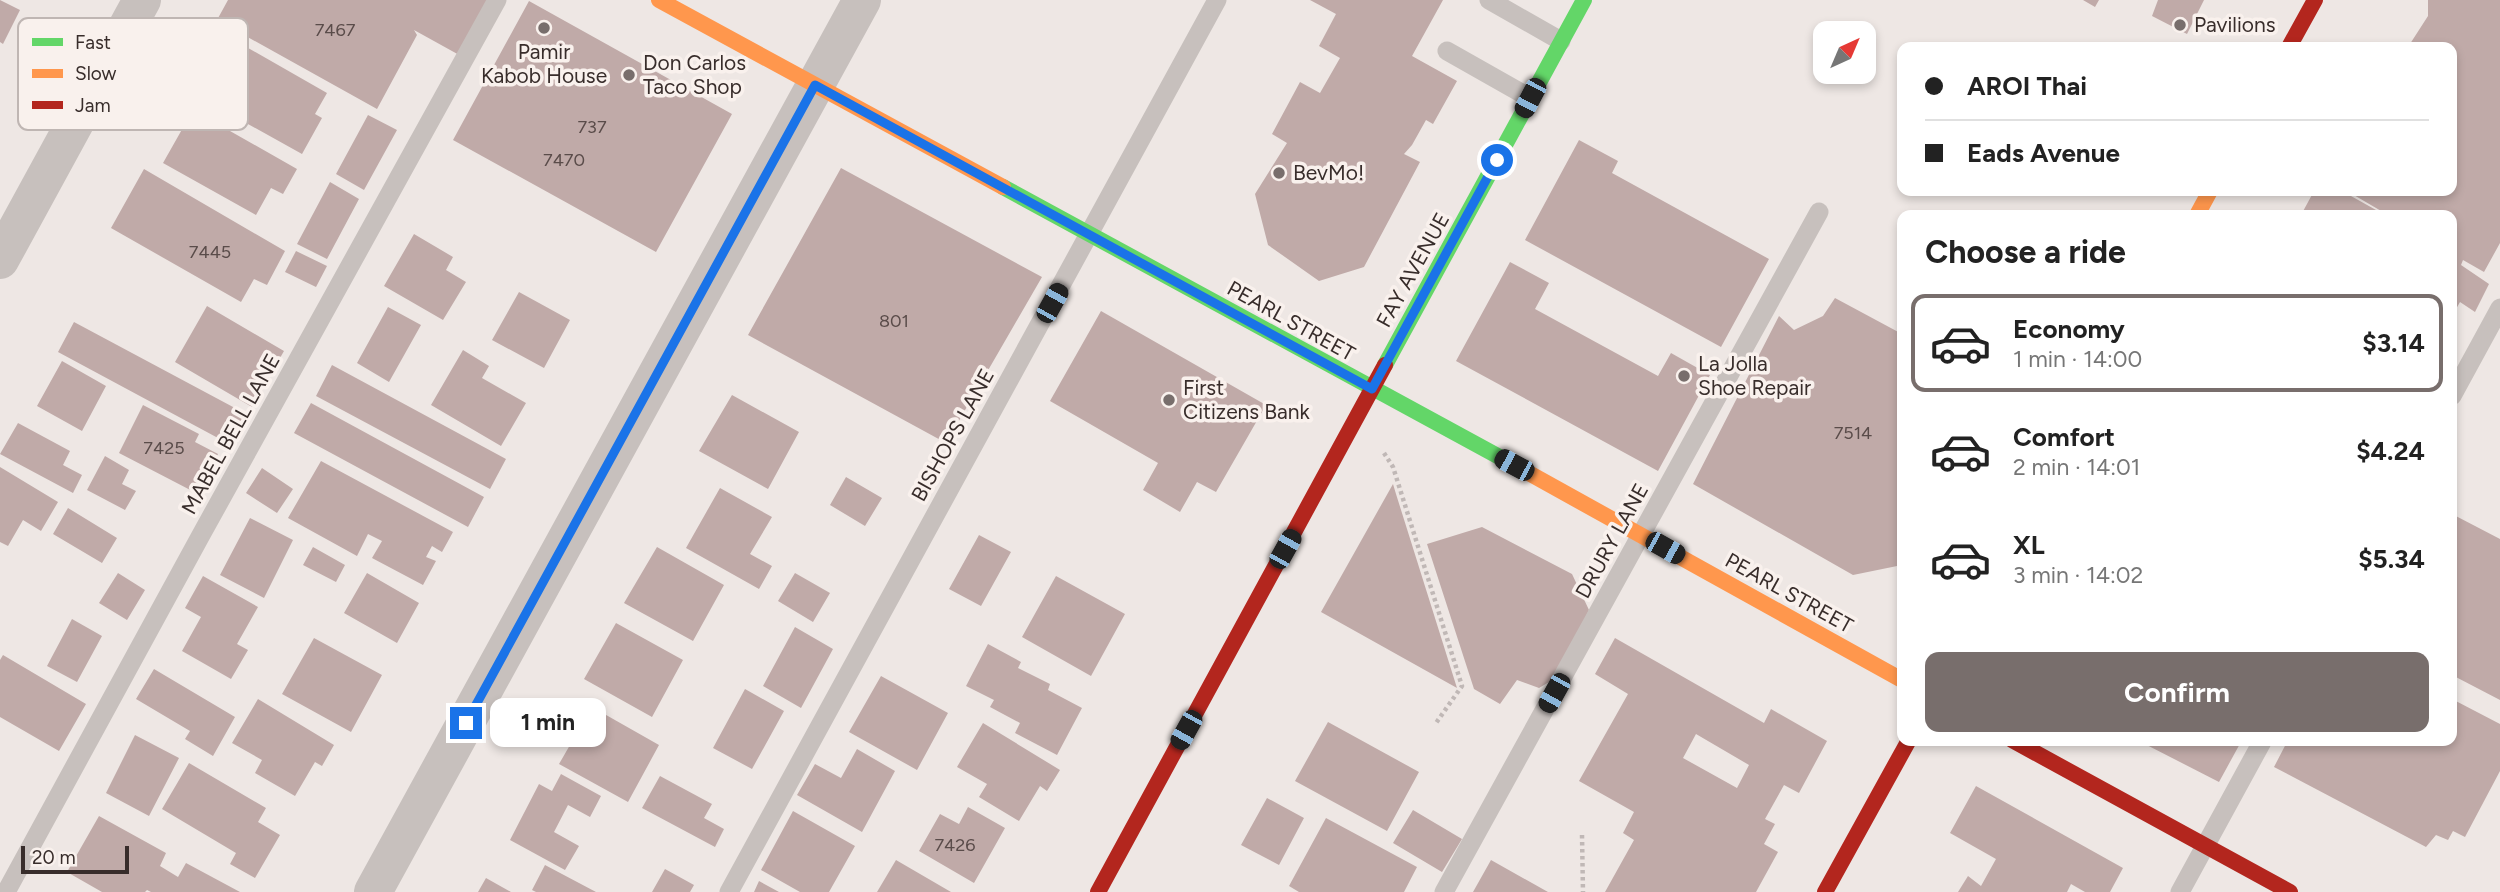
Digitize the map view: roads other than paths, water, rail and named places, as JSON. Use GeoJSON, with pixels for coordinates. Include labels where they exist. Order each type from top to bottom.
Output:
{"type":"FeatureCollection","features":[{"type":"Feature","properties":{"kind":"street"},"geometry":{"type":"LineString","coordinates":[[132,18],[142,0]]}},
{"type":"Feature","properties":{"kind":"street","name":"PEARL STREET"},"geometry":{"type":"LineString","coordinates":[[659,0],[1642,535],[1897,677]]}},
{"type":"Feature","properties":{"kind":"street"},"geometry":{"type":"LineString","coordinates":[[373,892],[862,0]]}},
{"type":"Feature","properties":{"kind":"street","name":"FAY AVENUE"},"geometry":{"type":"LineString","coordinates":[[1098,892],[1584,0]]}},
{"type":"Feature","properties":{"kind":"street"},"geometry":{"type":"LineString","coordinates":[[2292,42],[2315,0]]}},
{"type":"Feature","properties":{"kind":"street"},"geometry":{"type":"LineString","coordinates":[[0,260],[71,130]]}},
{"type":"Feature","properties":{"kind":"street"},"geometry":{"type":"LineString","coordinates":[[1825,892],[1906,746]]}},
{"type":"Feature","properties":{"kind":"street"},"geometry":{"type":"LineString","coordinates":[[2023,746],[2290,892]]}},
{"type":"Feature","properties":{"kind":"lane","name":"MABEL BELL LANE"},"geometry":{"type":"LineString","coordinates":[[6,892],[497,0]]}},
{"type":"Feature","properties":{"kind":"lane","name":"BISHOPS LANE"},"geometry":{"type":"LineString","coordinates":[[729,892],[1217,0]]}},
{"type":"Feature","properties":{"kind":"lane"},"geometry":{"type":"LineString","coordinates":[[1489,0],[1561,41]]}},
{"type":"Feature","properties":{"kind":"lane"},"geometry":{"type":"LineString","coordinates":[[1447,51],[1530,98]]}},
{"type":"Feature","properties":{"kind":"lane","name":"DRURY LANE"},"geometry":{"type":"LineString","coordinates":[[1444,892],[1819,212]]}},
{"type":"Feature","properties":{"kind":"lane"},"geometry":{"type":"LineString","coordinates":[[2457,387],[2500,308]]}},
{"type":"Feature","properties":{"kind":"lane"},"geometry":{"type":"LineString","coordinates":[[2180,892],[2260,746]]}},
{"type":"Feature","properties":{"kind":"place","name":"Pavilions"},"geometry":{"type":"Point","coordinates":[2180,25]}},
{"type":"Feature","properties":{"kind":"place","name":"Pamir Kabob House"},"geometry":{"type":"Point","coordinates":[544,28]}},
{"type":"Feature","properties":{"kind":"place","name":"Don Carlos Taco Shop"},"geometry":{"type":"Point","coordinates":[629,75]}},
{"type":"Feature","properties":{"kind":"place","name":"BevMo!"},"geometry":{"type":"Point","coordinates":[1279,173]}},
{"type":"Feature","properties":{"kind":"place","name":"La Jolla Shoe Repair"},"geometry":{"type":"Point","coordinates":[1684,376]}},
{"type":"Feature","properties":{"kind":"place","name":"First Citizens Bank"},"geometry":{"type":"Point","coordinates":[1169,400]}}]}
